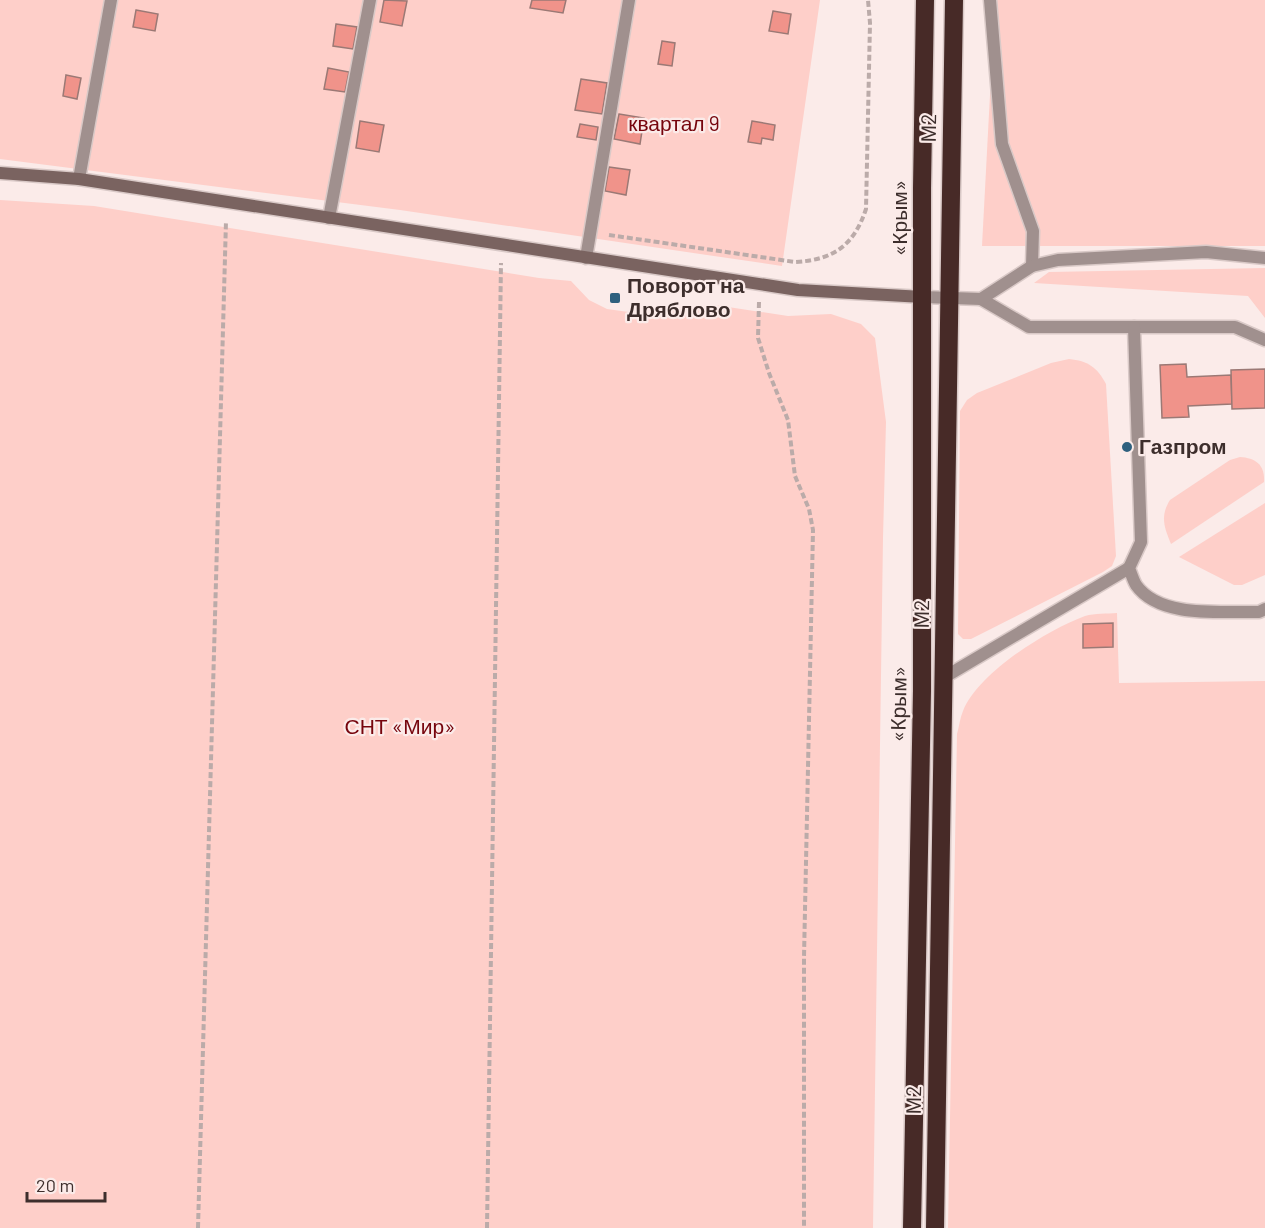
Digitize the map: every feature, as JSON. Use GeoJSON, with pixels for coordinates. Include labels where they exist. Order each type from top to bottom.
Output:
{"type":"FeatureCollection","features":[{"type":"Feature","properties":{"kind":"highway","name":"«Крым»"},"geometry":{"type":"LineString","coordinates":[[912,1228],[922,691],[925,0]]}},
{"type":"Feature","properties":{"kind":"highway","name":"М2"},"geometry":{"type":"LineString","coordinates":[[935,1228],[954,0]]}},
{"type":"Feature","properties":{"kind":"street"},"geometry":{"type":"LineString","coordinates":[[79,179],[111,0]]}},
{"type":"Feature","properties":{"kind":"street"},"geometry":{"type":"LineString","coordinates":[[329,218],[370,0]]}},
{"type":"Feature","properties":{"kind":"street"},"geometry":{"type":"LineString","coordinates":[[586,258],[628,0]]}},
{"type":"Feature","properties":{"kind":"street"},"geometry":{"type":"LineString","coordinates":[[990,0],[1002,144],[1033,231],[1032,266]]}},
{"type":"Feature","properties":{"kind":"street"},"geometry":{"type":"LineString","coordinates":[[0,173],[79,179],[798,290],[949,299],[981,298],[1032,266],[1058,260],[1206,252],[1265,256]]}},
{"type":"Feature","properties":{"kind":"street"},"geometry":{"type":"LineString","coordinates":[[981,298],[1029,327],[1234,327],[1265,340]]}},
{"type":"Feature","properties":{"kind":"street"},"geometry":{"type":"LineString","coordinates":[[943,678],[1129,568],[1141,542],[1134,327]]}},
{"type":"Feature","properties":{"kind":"street"},"geometry":{"type":"LineString","coordinates":[[1129,568],[1135,584],[1147,597],[1165,605],[1187,611],[1259,612],[1265,609]]}},
{"type":"Feature","properties":{"kind":"path"},"geometry":{"type":"LineString","coordinates":[[590,232],[795,262],[826,257],[840,249],[852,238],[861,224],[866,209],[870,91],[868,0]]}},
{"type":"Feature","properties":{"kind":"path"},"geometry":{"type":"LineString","coordinates":[[198,1228],[227,202]]}},
{"type":"Feature","properties":{"kind":"path"},"geometry":{"type":"LineString","coordinates":[[487,1228],[502,245]]}},
{"type":"Feature","properties":{"kind":"path"},"geometry":{"type":"LineString","coordinates":[[762,284],[758,312],[758,338],[769,374],[788,420],[795,476],[809,508],[813,530],[804,957],[804,1228]]}},
{"type":"Feature","properties":{"kind":"green space","name":"квартал 9"},"geometry":{"type":"Polygon","coordinates":[[[0,0],[820,0],[782,266],[400,210],[0,159],[0,0]]]}},
{"type":"Feature","properties":{"kind":"green space"},"geometry":{"type":"Polygon","coordinates":[[[995,0],[1265,0],[1265,246],[982,246],[995,0]]]}},
{"type":"Feature","properties":{"kind":"green space","name":"СНТ «Мир»"},"geometry":{"type":"Polygon","coordinates":[[[0,200],[94,206],[539,278],[571,281],[589,300],[607,309],[643,314],[677,307],[715,305],[788,316],[831,314],[861,324],[875,338],[886,422],[873,1228],[0,1228],[0,200]]]}},
{"type":"Feature","properties":{"kind":"green space"},"geometry":{"type":"Polygon","coordinates":[[[1265,268],[1265,318],[1248,296],[1034,283],[1049,272],[1265,268]]]}},
{"type":"Feature","properties":{"kind":"green space"},"geometry":{"type":"Polygon","coordinates":[[[1069,359],[1082,361],[1091,366],[1106,384],[1116,556],[1112,566],[1103,572],[971,639],[963,639],[958,634],[960,411],[967,400],[977,393],[1051,363],[1069,359]]]}},
{"type":"Feature","properties":{"kind":"green space"},"geometry":{"type":"Polygon","coordinates":[[[1240,457],[1251,459],[1261,467],[1264,482],[1171,544],[1164,522],[1165,511],[1170,500],[1230,460],[1240,457]]]}},
{"type":"Feature","properties":{"kind":"green space"},"geometry":{"type":"Polygon","coordinates":[[[1265,503],[1265,575],[1242,585],[1234,585],[1179,557],[1265,503]]]}},
{"type":"Feature","properties":{"kind":"green space"},"geometry":{"type":"Polygon","coordinates":[[[1117,613],[1119,683],[1265,681],[1265,1228],[948,1228],[957,734],[961,717],[971,697],[983,682],[1015,654],[1052,631],[1085,616],[1117,613]]]}},
{"type":"Feature","properties":{"kind":"building"},"geometry":{"type":"Polygon","coordinates":[[[384,0],[407,1],[402,26],[380,22],[384,0]]]}},
{"type":"Feature","properties":{"kind":"building"},"geometry":{"type":"Polygon","coordinates":[[[532,0],[566,0],[563,13],[530,8],[532,0]]]}},
{"type":"Feature","properties":{"kind":"building"},"geometry":{"type":"Polygon","coordinates":[[[136,10],[158,14],[155,31],[133,27],[136,10]]]}},
{"type":"Feature","properties":{"kind":"building"},"geometry":{"type":"Polygon","coordinates":[[[773,11],[791,14],[788,34],[769,31],[773,11]]]}},
{"type":"Feature","properties":{"kind":"building"},"geometry":{"type":"Polygon","coordinates":[[[336,24],[357,27],[353,49],[333,46],[336,24]]]}},
{"type":"Feature","properties":{"kind":"building"},"geometry":{"type":"Polygon","coordinates":[[[662,41],[675,43],[672,66],[658,64],[662,41]]]}},
{"type":"Feature","properties":{"kind":"building"},"geometry":{"type":"Polygon","coordinates":[[[328,68],[349,72],[345,92],[324,89],[328,68]]]}},
{"type":"Feature","properties":{"kind":"building"},"geometry":{"type":"Polygon","coordinates":[[[66,75],[81,78],[77,99],[63,96],[66,75]]]}},
{"type":"Feature","properties":{"kind":"building"},"geometry":{"type":"Polygon","coordinates":[[[581,79],[607,83],[602,114],[575,110],[581,79]]]}},
{"type":"Feature","properties":{"kind":"building"},"geometry":{"type":"Polygon","coordinates":[[[619,114],[644,118],[640,144],[614,139],[619,114]]]}},
{"type":"Feature","properties":{"kind":"building"},"geometry":{"type":"Polygon","coordinates":[[[360,121],[384,125],[379,152],[356,148],[360,121]]]}},
{"type":"Feature","properties":{"kind":"building"},"geometry":{"type":"Polygon","coordinates":[[[752,121],[775,125],[773,140],[762,138],[761,144],[748,142],[752,121]]]}},
{"type":"Feature","properties":{"kind":"building"},"geometry":{"type":"Polygon","coordinates":[[[580,124],[598,127],[596,140],[577,137],[580,124]]]}},
{"type":"Feature","properties":{"kind":"building"},"geometry":{"type":"Polygon","coordinates":[[[609,167],[630,170],[626,195],[605,191],[609,167]]]}},
{"type":"Feature","properties":{"kind":"building"},"geometry":{"type":"Polygon","coordinates":[[[1186,364],[1187,377],[1231,375],[1232,404],[1188,406],[1189,417],[1162,418],[1160,365],[1186,364]]]}},
{"type":"Feature","properties":{"kind":"building"},"geometry":{"type":"Polygon","coordinates":[[[1265,369],[1265,408],[1232,409],[1231,370],[1265,369]]]}},
{"type":"Feature","properties":{"kind":"building"},"geometry":{"type":"Polygon","coordinates":[[[1113,623],[1113,647],[1083,648],[1083,624],[1113,623]]]}},
{"type":"Feature","properties":{"kind":"place","name":"Поворот на Дряблово"},"geometry":{"type":"Point","coordinates":[615,298]}},
{"type":"Feature","properties":{"kind":"place","name":"Газпром"},"geometry":{"type":"Point","coordinates":[1127,447]}}]}
